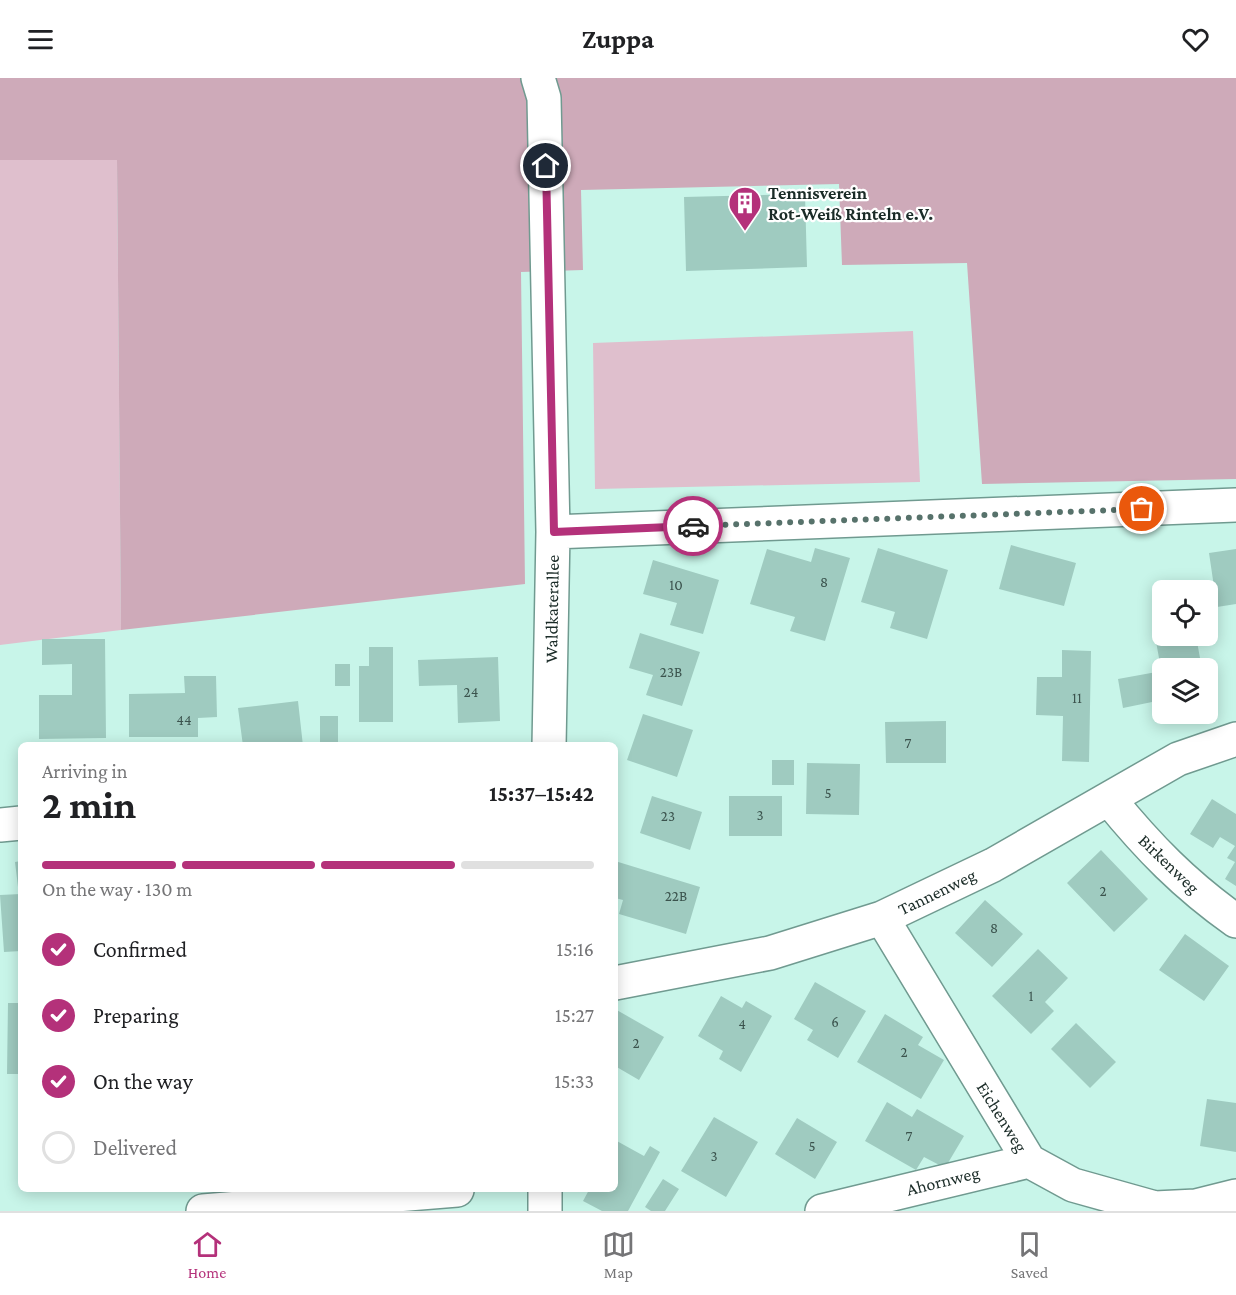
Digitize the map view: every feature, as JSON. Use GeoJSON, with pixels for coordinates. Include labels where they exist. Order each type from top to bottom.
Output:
{"type":"FeatureCollection","features":[{"type":"Feature","properties":{"kind":"street","name":"Waldkaterallee"},"geometry":{"type":"LineString","coordinates":[[538,78],[544,98],[554,532],[549,742]]}},
{"type":"Feature","properties":{"kind":"street"},"geometry":{"type":"LineString","coordinates":[[554,532],[1236,505]]}},
{"type":"Feature","properties":{"kind":"street","name":"Tannenweg"},"geometry":{"type":"LineString","coordinates":[[618,982],[770,953],[882,918],[993,865],[1178,759],[1236,739]]}},
{"type":"Feature","properties":{"kind":"street","name":"Birkenweg"},"geometry":{"type":"LineString","coordinates":[[1109,799],[1147,846],[1188,886],[1236,921]]}},
{"type":"Feature","properties":{"kind":"street"},"geometry":{"type":"LineString","coordinates":[[0,825],[18,823]]}},
{"type":"Feature","properties":{"kind":"street","name":"Eichenweg"},"geometry":{"type":"LineString","coordinates":[[882,918],[1029,1161],[1073,1185],[1155,1208],[1196,1206],[1236,1196]]}},
{"type":"Feature","properties":{"kind":"street","name":"Ahornweg"},"geometry":{"type":"LineString","coordinates":[[822,1211],[1029,1161]]}},
{"type":"Feature","properties":{"kind":"street"},"geometry":{"type":"LineString","coordinates":[[203,1211],[433,1192]]}},
{"type":"Feature","properties":{"kind":"street"},"geometry":{"type":"LineString","coordinates":[[544,1192],[545,1211]]}},
{"type":"Feature","properties":{"kind":"shaded area"},"geometry":{"type":"Polygon","coordinates":[[[0,78],[1236,78],[1236,479],[982,484],[967,263],[842,265],[839,184],[581,190],[583,270],[521,272],[525,584],[121,630],[117,160],[0,160],[0,78]]]}},
{"type":"Feature","properties":{"kind":"shaded area"},"geometry":{"type":"Polygon","coordinates":[[[117,159],[121,630],[0,645],[0,160],[117,159]]]}},
{"type":"Feature","properties":{"kind":"shaded area"},"geometry":{"type":"Polygon","coordinates":[[[913,331],[920,482],[595,489],[593,343],[913,331]]]}},
{"type":"Feature","properties":{"kind":"building","name":"Tennisverein Rot-Weiß Rinteln e.V."},"geometry":{"type":"Polygon","coordinates":[[[805,194],[807,267],[686,271],[684,197],[805,194]]]}},
{"type":"Feature","properties":{"kind":"building"},"geometry":{"type":"Polygon","coordinates":[[[1011,545],[1076,563],[1064,606],[999,589],[1011,545]]]}},
{"type":"Feature","properties":{"kind":"building"},"geometry":{"type":"Polygon","coordinates":[[[815,548],[850,558],[825,641],[790,631],[795,617],[750,604],[767,549],[811,562],[815,548]]]}},
{"type":"Feature","properties":{"kind":"building"},"geometry":{"type":"Polygon","coordinates":[[[878,548],[948,570],[927,639],[890,628],[895,612],[861,602],[878,548]]]}},
{"type":"Feature","properties":{"kind":"building"},"geometry":{"type":"Polygon","coordinates":[[[1236,549],[1236,604],[1218,607],[1218,580],[1213,580],[1209,553],[1236,549]]]}},
{"type":"Feature","properties":{"kind":"building"},"geometry":{"type":"Polygon","coordinates":[[[653,560],[719,580],[703,634],[670,625],[677,603],[643,594],[653,560]]]}},
{"type":"Feature","properties":{"kind":"building"},"geometry":{"type":"Polygon","coordinates":[[[640,633],[700,652],[682,706],[646,695],[653,675],[629,668],[640,633]]]}},
{"type":"Feature","properties":{"kind":"building"},"geometry":{"type":"Polygon","coordinates":[[[42,639],[105,639],[106,738],[39,739],[39,695],[72,695],[72,664],[42,665],[42,639]]]}},
{"type":"Feature","properties":{"kind":"building"},"geometry":{"type":"Polygon","coordinates":[[[1157,646],[1198,646],[1200,658],[1159,658],[1157,646]]]}},
{"type":"Feature","properties":{"kind":"building"},"geometry":{"type":"Polygon","coordinates":[[[369,647],[393,647],[393,722],[359,722],[359,666],[369,666],[369,647]]]}},
{"type":"Feature","properties":{"kind":"building"},"geometry":{"type":"Polygon","coordinates":[[[1062,650],[1091,651],[1089,762],[1062,761],[1063,716],[1036,715],[1037,677],[1062,677],[1062,650]]]}},
{"type":"Feature","properties":{"kind":"building"},"geometry":{"type":"Polygon","coordinates":[[[498,657],[500,721],[458,723],[457,685],[419,686],[418,660],[498,657]]]}},
{"type":"Feature","properties":{"kind":"building"},"geometry":{"type":"Polygon","coordinates":[[[335,664],[350,664],[350,686],[335,686],[335,664]]]}},
{"type":"Feature","properties":{"kind":"building"},"geometry":{"type":"Polygon","coordinates":[[[1152,673],[1152,702],[1123,708],[1118,679],[1152,673]]]}},
{"type":"Feature","properties":{"kind":"building"},"geometry":{"type":"Polygon","coordinates":[[[184,676],[216,676],[217,717],[198,718],[198,737],[129,737],[129,694],[185,693],[184,676]]]}},
{"type":"Feature","properties":{"kind":"building"},"geometry":{"type":"Polygon","coordinates":[[[298,701],[303,742],[242,742],[238,708],[298,701]]]}},
{"type":"Feature","properties":{"kind":"building"},"geometry":{"type":"Polygon","coordinates":[[[643,714],[693,730],[677,777],[627,760],[643,714]]]}},
{"type":"Feature","properties":{"kind":"building"},"geometry":{"type":"Polygon","coordinates":[[[320,716],[338,716],[338,742],[320,742],[320,716]]]}},
{"type":"Feature","properties":{"kind":"building"},"geometry":{"type":"Polygon","coordinates":[[[946,721],[946,763],[886,763],[885,722],[946,721]]]}},
{"type":"Feature","properties":{"kind":"building"},"geometry":{"type":"Polygon","coordinates":[[[772,760],[794,760],[794,785],[772,785],[772,760]]]}},
{"type":"Feature","properties":{"kind":"building"},"geometry":{"type":"Polygon","coordinates":[[[807,763],[860,764],[859,815],[806,814],[807,763]]]}},
{"type":"Feature","properties":{"kind":"building"},"geometry":{"type":"Polygon","coordinates":[[[652,796],[702,812],[690,850],[640,833],[652,796]]]}},
{"type":"Feature","properties":{"kind":"building"},"geometry":{"type":"Polygon","coordinates":[[[729,796],[782,796],[782,836],[729,836],[729,796]]]}},
{"type":"Feature","properties":{"kind":"building"},"geometry":{"type":"Polygon","coordinates":[[[1212,799],[1236,814],[1236,886],[1225,879],[1235,862],[1227,858],[1235,846],[1220,837],[1213,848],[1190,834],[1212,799]]]}},
{"type":"Feature","properties":{"kind":"building"},"geometry":{"type":"Polygon","coordinates":[[[1101,850],[1148,899],[1114,932],[1067,883],[1101,850]]]}},
{"type":"Feature","properties":{"kind":"building"},"geometry":{"type":"Polygon","coordinates":[[[15,862],[18,862],[18,887],[15,862]]]}},
{"type":"Feature","properties":{"kind":"building"},"geometry":{"type":"Polygon","coordinates":[[[618,862],[700,887],[686,934],[619,914],[623,900],[618,899],[618,862]]]}},
{"type":"Feature","properties":{"kind":"building"},"geometry":{"type":"Polygon","coordinates":[[[18,894],[18,951],[4,952],[0,895],[18,894]]]}},
{"type":"Feature","properties":{"kind":"building"},"geometry":{"type":"Polygon","coordinates":[[[985,900],[1023,934],[992,967],[955,933],[985,900]]]}},
{"type":"Feature","properties":{"kind":"building"},"geometry":{"type":"Polygon","coordinates":[[[1185,934],[1229,966],[1204,1001],[1159,970],[1185,934]]]}},
{"type":"Feature","properties":{"kind":"building"},"geometry":{"type":"Polygon","coordinates":[[[1038,949],[1068,978],[1045,1002],[1054,1011],[1031,1034],[992,996],[1038,949]]]}},
{"type":"Feature","properties":{"kind":"building"},"geometry":{"type":"Polygon","coordinates":[[[815,982],[866,1011],[838,1058],[807,1040],[813,1030],[794,1019],[815,982]]]}},
{"type":"Feature","properties":{"kind":"building"},"geometry":{"type":"Polygon","coordinates":[[[721,996],[742,1008],[746,1001],[772,1016],[741,1072],[719,1059],[723,1051],[698,1036],[721,996]]]}},
{"type":"Feature","properties":{"kind":"building"},"geometry":{"type":"Polygon","coordinates":[[[8,1003],[18,1003],[18,1074],[7,1074],[8,1003]]]}},
{"type":"Feature","properties":{"kind":"building"},"geometry":{"type":"Polygon","coordinates":[[[618,1011],[664,1037],[639,1080],[618,1068],[618,1011]]]}},
{"type":"Feature","properties":{"kind":"building"},"geometry":{"type":"Polygon","coordinates":[[[885,1014],[923,1037],[918,1045],[944,1060],[921,1099],[857,1062],[885,1014]]]}},
{"type":"Feature","properties":{"kind":"building"},"geometry":{"type":"Polygon","coordinates":[[[1076,1023],[1116,1062],[1090,1088],[1051,1049],[1076,1023]]]}},
{"type":"Feature","properties":{"kind":"building"},"geometry":{"type":"Polygon","coordinates":[[[1207,1099],[1236,1103],[1236,1152],[1200,1146],[1207,1099]]]}},
{"type":"Feature","properties":{"kind":"building"},"geometry":{"type":"Polygon","coordinates":[[[887,1102],[912,1117],[917,1109],[964,1136],[945,1168],[924,1157],[916,1170],[865,1141],[887,1102]]]}},
{"type":"Feature","properties":{"kind":"building"},"geometry":{"type":"Polygon","coordinates":[[[714,1117],[758,1142],[726,1197],[681,1171],[714,1117]]]}},
{"type":"Feature","properties":{"kind":"building"},"geometry":{"type":"Polygon","coordinates":[[[797,1118],[837,1142],[815,1179],[775,1154],[797,1118]]]}},
{"type":"Feature","properties":{"kind":"building"},"geometry":{"type":"Polygon","coordinates":[[[618,1142],[644,1156],[650,1146],[660,1152],[628,1211],[602,1211],[583,1201],[588,1192],[618,1192],[618,1142]]]}},
{"type":"Feature","properties":{"kind":"building"},"geometry":{"type":"Polygon","coordinates":[[[663,1179],[679,1189],[665,1211],[651,1211],[645,1207],[663,1179]]]}},
{"type":"Feature","properties":{"kind":"way so far"},"geometry":{"type":"LineString","coordinates":[[693,526],[1142,509]]}},
{"type":"Feature","properties":{"kind":"place","name":"Tennisverein Rot-Weiß Rinteln e.V."},"geometry":{"type":"Point","coordinates":[745,232]}},
{"type":"Feature","properties":{"kind":"route"},"geometry":{"type":"LineString","coordinates":[[546,166],[554,532],[693,526]]}}]}
